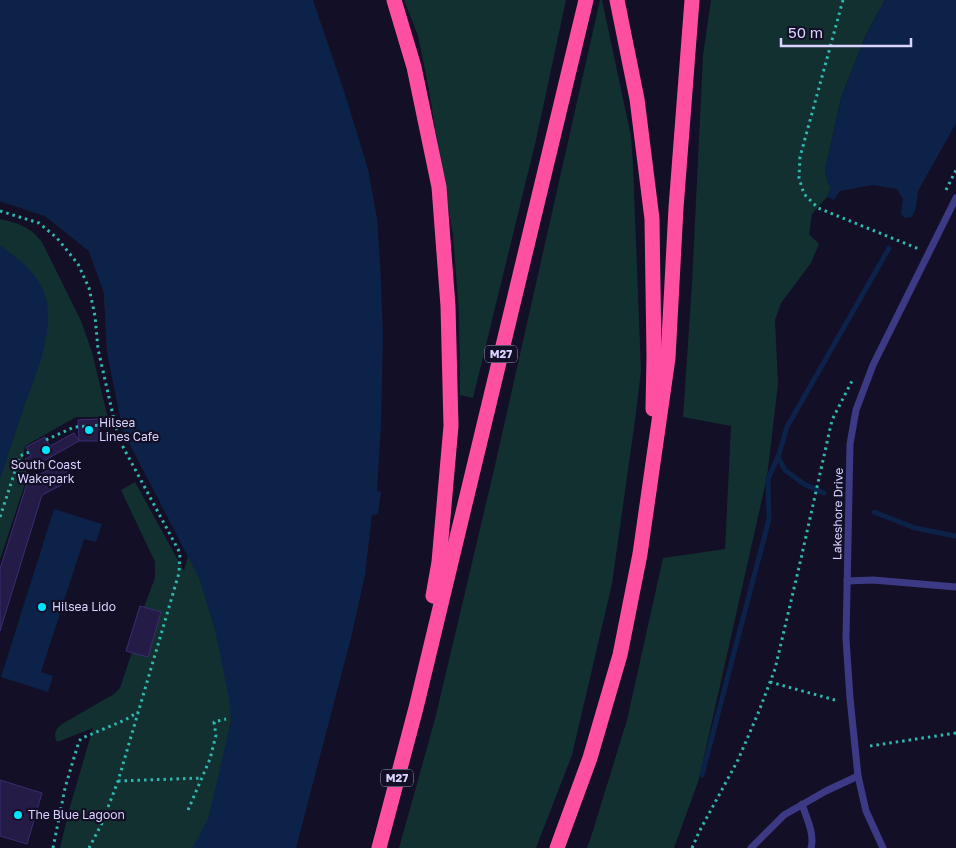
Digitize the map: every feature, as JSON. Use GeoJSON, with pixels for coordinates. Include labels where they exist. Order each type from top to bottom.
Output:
{"type":"FeatureCollection","features":[{"type":"Feature","properties":{"kind":"highway"},"geometry":{"type":"LineString","coordinates":[[394,0],[414,67],[439,187],[448,306],[451,426],[439,562],[416,708]]}},
{"type":"Feature","properties":{"kind":"highway","name":"M27"},"geometry":{"type":"LineString","coordinates":[[379,848],[416,708],[586,0]]}},
{"type":"Feature","properties":{"kind":"highway"},"geometry":{"type":"LineString","coordinates":[[617,0],[637,99],[652,219],[654,356],[652,476]]}},
{"type":"Feature","properties":{"kind":"highway"},"geometry":{"type":"LineString","coordinates":[[557,848],[590,758],[620,655],[640,554],[668,358],[676,208],[692,0]]}},
{"type":"Feature","properties":{"kind":"lane","name":"Lakeshore Drive"},"geometry":{"type":"LineString","coordinates":[[883,848],[866,811],[858,776],[850,698],[847,648],[847,581],[850,444],[856,410],[873,365],[956,198]]}},
{"type":"Feature","properties":{"kind":"lane"},"geometry":{"type":"LineString","coordinates":[[847,581],[873,580],[956,586]]}},
{"type":"Feature","properties":{"kind":"lane"},"geometry":{"type":"LineString","coordinates":[[751,848],[784,815],[826,791],[858,776]]}},
{"type":"Feature","properties":{"kind":"lane"},"geometry":{"type":"LineString","coordinates":[[802,804],[811,831],[811,848]]}},
{"type":"Feature","properties":{"kind":"path"},"geometry":{"type":"LineString","coordinates":[[844,0],[800,157],[799,178],[804,194],[818,208],[929,253]]}},
{"type":"Feature","properties":{"kind":"path"},"geometry":{"type":"LineString","coordinates":[[0,211],[40,223],[57,238],[78,264],[89,288],[95,316],[98,349],[115,424],[122,445],[180,553],[178,573],[118,781],[102,823],[89,848]]}},
{"type":"Feature","properties":{"kind":"path"},"geometry":{"type":"LineString","coordinates":[[46,440],[74,427],[115,424]]}},
{"type":"Feature","properties":{"kind":"path"},"geometry":{"type":"LineString","coordinates":[[0,517],[20,456],[28,452]]}},
{"type":"Feature","properties":{"kind":"path"},"geometry":{"type":"LineString","coordinates":[[692,848],[738,760],[770,682],[783,636],[820,478]]}},
{"type":"Feature","properties":{"kind":"path"},"geometry":{"type":"LineString","coordinates":[[770,682],[835,700]]}},
{"type":"Feature","properties":{"kind":"path"},"geometry":{"type":"LineString","coordinates":[[54,848],[65,788],[78,741],[139,712]]}},
{"type":"Feature","properties":{"kind":"path"},"geometry":{"type":"LineString","coordinates":[[188,810],[210,759],[216,735],[214,722],[226,719]]}},
{"type":"Feature","properties":{"kind":"path"},"geometry":{"type":"LineString","coordinates":[[870,746],[956,733]]}},
{"type":"Feature","properties":{"kind":"path"},"geometry":{"type":"LineString","coordinates":[[118,781],[202,778]]}},
{"type":"Feature","properties":{"kind":"green space"},"geometry":{"type":"Polygon","coordinates":[[[0,0],[346,182],[204,848],[60,848],[93,728],[57,742],[55,732],[62,724],[114,694],[120,688],[132,652],[148,657],[161,612],[144,607],[155,578],[155,562],[121,490],[135,482],[184,571],[188,556],[123,431],[107,352],[104,293],[89,251],[45,216],[0,201],[0,0]]]}},
{"type":"Feature","properties":{"kind":"green space"},"geometry":{"type":"Polygon","coordinates":[[[404,0],[566,0],[536,140],[473,398],[460,395],[459,313],[453,235],[418,36],[404,0]]]}},
{"type":"Feature","properties":{"kind":"green space"},"geometry":{"type":"Polygon","coordinates":[[[600,0],[602,0],[631,136],[641,371],[612,584],[572,755],[536,848],[399,848],[435,719],[493,474],[600,0]]]}},
{"type":"Feature","properties":{"kind":"green space"},"geometry":{"type":"Polygon","coordinates":[[[711,0],[885,0],[866,35],[841,98],[825,170],[831,188],[827,197],[812,214],[809,234],[819,244],[811,263],[781,303],[775,320],[778,384],[767,477],[699,779],[674,848],[587,848],[627,720],[663,558],[725,549],[731,426],[683,417],[692,284],[703,55],[711,0]]]}},
{"type":"Feature","properties":{"kind":"green space"},"geometry":{"type":"Polygon","coordinates":[[[0,219],[24,226],[42,242],[81,321],[92,352],[109,423],[100,424],[100,417],[76,417],[25,446],[22,464],[28,475],[0,559],[0,219]]]}},
{"type":"Feature","properties":{"kind":"water"},"geometry":{"type":"Polygon","coordinates":[[[0,0],[313,0],[368,169],[377,218],[383,335],[377,491],[381,492],[378,514],[372,515],[365,575],[351,638],[296,848],[192,848],[208,819],[231,722],[229,698],[215,630],[199,578],[123,431],[107,352],[104,293],[89,251],[45,216],[0,201],[0,0]]]}},
{"type":"Feature","properties":{"kind":"water"},"geometry":{"type":"Polygon","coordinates":[[[885,0],[956,0],[956,123],[918,191],[916,208],[912,217],[905,218],[901,214],[903,199],[897,189],[872,185],[840,191],[834,200],[827,197],[831,188],[825,170],[841,98],[866,35],[885,0]]]}},
{"type":"Feature","properties":{"kind":"water"},"geometry":{"type":"Polygon","coordinates":[[[0,245],[25,266],[41,285],[47,306],[48,320],[47,335],[39,365],[0,479],[0,245]]]}},
{"type":"Feature","properties":{"kind":"water","name":"Hilsea Lido"},"geometry":{"type":"Polygon","coordinates":[[[54,509],[102,524],[96,542],[84,539],[41,672],[53,676],[48,692],[1,677],[54,509]]]}},
{"type":"Feature","properties":{"kind":"building","name":"Hilsea Lines Cafe"},"geometry":{"type":"Polygon","coordinates":[[[99,419],[100,441],[79,441],[78,420],[99,419]]]}},
{"type":"Feature","properties":{"kind":"building","name":"South Coast Wakepark"},"geometry":{"type":"Polygon","coordinates":[[[74,433],[79,441],[31,468],[25,459],[31,456],[26,447],[45,437],[50,446],[74,433]]]}},
{"type":"Feature","properties":{"kind":"building"},"geometry":{"type":"Polygon","coordinates":[[[63,463],[71,480],[42,495],[0,631],[0,569],[28,480],[63,463]]]}},
{"type":"Feature","properties":{"kind":"building"},"geometry":{"type":"Polygon","coordinates":[[[140,606],[161,612],[148,657],[126,651],[140,606]]]}},
{"type":"Feature","properties":{"kind":"building","name":"The Blue Lagoon"},"geometry":{"type":"Polygon","coordinates":[[[0,780],[42,793],[27,844],[0,836],[0,780]]]}},
{"type":"Feature","properties":{"kind":"waterway"},"geometry":{"type":"LineString","coordinates":[[824,493],[804,484],[785,470],[778,457],[787,427],[889,248]]}},
{"type":"Feature","properties":{"kind":"waterway"},"geometry":{"type":"LineString","coordinates":[[702,775],[769,519],[768,479],[778,457]]}},
{"type":"Feature","properties":{"kind":"waterway"},"geometry":{"type":"LineString","coordinates":[[874,512],[915,528],[956,536]]}},
{"type":"Feature","properties":{"kind":"place","name":"Hilsea Lines Cafe"},"geometry":{"type":"Point","coordinates":[89,430]}},
{"type":"Feature","properties":{"kind":"place","name":"South Coast Wakepark"},"geometry":{"type":"Point","coordinates":[46,450]}},
{"type":"Feature","properties":{"kind":"place","name":"Hilsea Lido"},"geometry":{"type":"Point","coordinates":[42,607]}},
{"type":"Feature","properties":{"kind":"place","name":"The Blue Lagoon"},"geometry":{"type":"Point","coordinates":[18,815]}}]}
